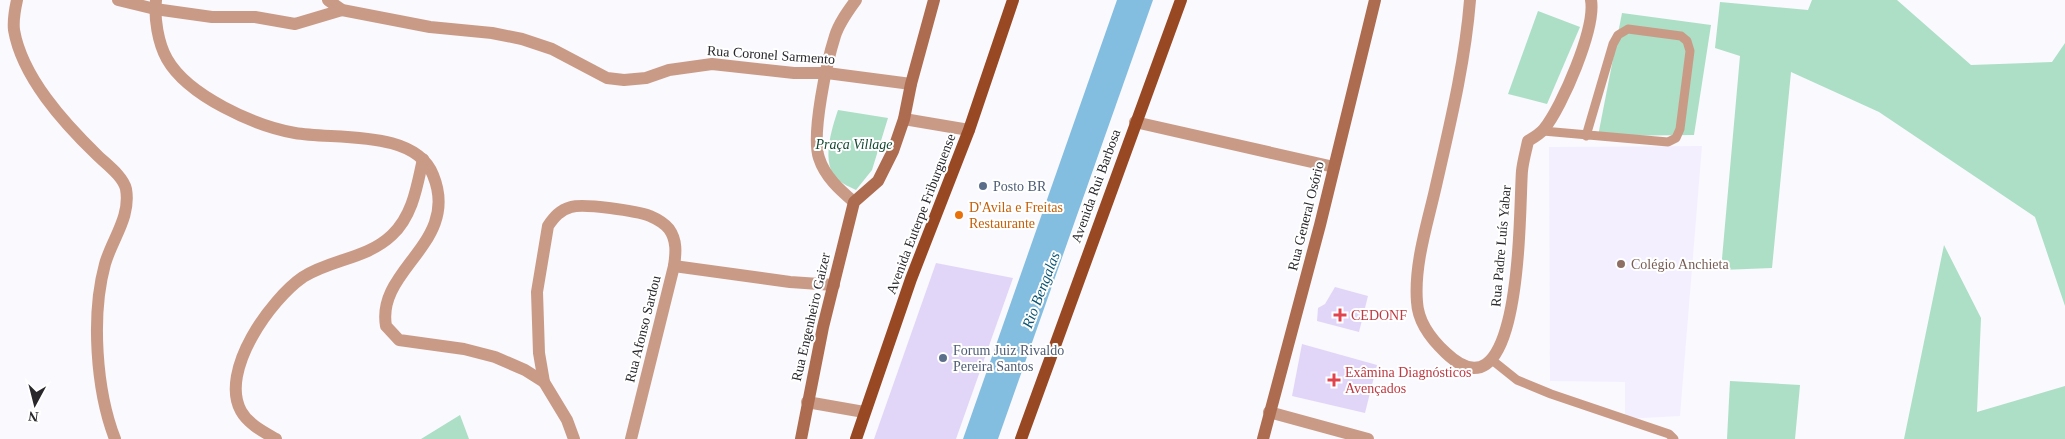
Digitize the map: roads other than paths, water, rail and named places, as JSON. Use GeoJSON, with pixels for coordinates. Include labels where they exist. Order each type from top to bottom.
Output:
{"type":"FeatureCollection","features":[{"type":"Feature","properties":{"kind":"main road","name":"Avenida Euterpe Friburguense"},"geometry":{"type":"LineString","coordinates":[[856,439],[911,279],[969,130],[1013,0]]}},
{"type":"Feature","properties":{"kind":"main road","name":"Avenida Rui Barbosa"},"geometry":{"type":"LineString","coordinates":[[1021,439],[1181,0]]}},
{"type":"Feature","properties":{"kind":"street"},"geometry":{"type":"LineString","coordinates":[[16,0],[14,28],[18,46],[41,89],[69,126],[118,176],[126,187],[125,213],[105,262],[98,316],[100,390],[115,439]]}},
{"type":"Feature","properties":{"kind":"street","name":"Rua Coronel Sarmento"},"geometry":{"type":"LineString","coordinates":[[118,0],[155,4],[212,17],[255,17],[295,24],[342,10]]}},
{"type":"Feature","properties":{"kind":"street","name":"Rua Coronel Sarmento"},"geometry":{"type":"LineString","coordinates":[[328,0],[342,10],[430,26],[492,33],[522,39],[552,49],[607,78],[624,80],[646,78],[669,70],[712,64],[794,73],[827,74],[911,84]]}},
{"type":"Feature","properties":{"kind":"street"},"geometry":{"type":"LineString","coordinates":[[856,0],[835,35],[816,135],[818,157],[827,175],[854,202],[878,181],[893,151],[904,119],[911,84],[934,0]]}},
{"type":"Feature","properties":{"kind":"street","name":"Rua General Osório"},"geometry":{"type":"LineString","coordinates":[[1263,439],[1334,167],[1375,0]]}},
{"type":"Feature","properties":{"kind":"street"},"geometry":{"type":"LineString","coordinates":[[1470,0],[1459,75],[1422,244],[1416,303],[1429,336],[1458,364],[1476,367],[1492,360]]}},
{"type":"Feature","properties":{"kind":"street","name":"Rua Padre Luís Yabar"},"geometry":{"type":"LineString","coordinates":[[1492,360],[1502,344],[1514,296],[1522,168],[1528,141],[1543,131],[1566,92],[1591,19],[1591,0]]}},
{"type":"Feature","properties":{"kind":"street"},"geometry":{"type":"LineString","coordinates":[[155,4],[161,43],[167,59],[198,90],[223,107],[256,122],[275,128],[296,133],[381,141],[396,145],[423,159],[430,167],[437,188],[436,215],[432,231],[423,247],[390,291],[385,302],[386,326],[399,340],[464,349],[495,357],[525,370],[544,382]]}},
{"type":"Feature","properties":{"kind":"street"},"geometry":{"type":"LineString","coordinates":[[904,119],[934,126],[969,130]]}},
{"type":"Feature","properties":{"kind":"street"},"geometry":{"type":"LineString","coordinates":[[1135,122],[1334,167]]}},
{"type":"Feature","properties":{"kind":"street"},"geometry":{"type":"LineString","coordinates":[[276,439],[251,423],[241,410],[237,395],[242,360],[256,327],[283,293],[304,277],[325,266],[368,252],[384,243],[393,234],[407,216],[414,200],[423,159]]}},
{"type":"Feature","properties":{"kind":"street","name":"Rua Engenheiro Gaizer"},"geometry":{"type":"LineString","coordinates":[[801,439],[807,402],[854,202]]}},
{"type":"Feature","properties":{"kind":"street"},"geometry":{"type":"LineString","coordinates":[[574,439],[567,420],[544,382],[538,339],[537,292],[545,236],[554,216],[573,206],[625,211],[651,216],[669,229],[674,237],[674,266]]}},
{"type":"Feature","properties":{"kind":"street","name":"Rua Afonso Sardou"},"geometry":{"type":"LineString","coordinates":[[632,439],[674,266],[790,282],[834,285]]}},
{"type":"Feature","properties":{"kind":"street"},"geometry":{"type":"LineString","coordinates":[[807,402],[864,412]]}},
{"type":"Feature","properties":{"kind":"street"},"geometry":{"type":"LineString","coordinates":[[1269,412],[1368,439]]}},
{"type":"Feature","properties":{"kind":"lane"},"geometry":{"type":"LineString","coordinates":[[1543,131],[1586,136],[1668,142],[1676,138],[1680,129],[1690,51],[1687,41],[1681,36],[1628,30],[1618,35],[1613,44],[1586,136]]}},
{"type":"Feature","properties":{"kind":"lane"},"geometry":{"type":"LineString","coordinates":[[1492,360],[1517,380],[1550,394],[1669,434],[1674,439]]}},
{"type":"Feature","properties":{"kind":"water","name":"Rio Bengalas"},"geometry":{"type":"Polygon","coordinates":[[[1117,0],[1153,0],[998,439],[963,439],[1117,0]]]}},
{"type":"Feature","properties":{"kind":"place","name":"Posto BR"},"geometry":{"type":"Point","coordinates":[983,186]}},
{"type":"Feature","properties":{"kind":"place","name":"D'Avila e Freitas Restaurante"},"geometry":{"type":"Point","coordinates":[959,215]}},
{"type":"Feature","properties":{"kind":"place","name":"Colégio Anchieta"},"geometry":{"type":"Point","coordinates":[1621,264]}},
{"type":"Feature","properties":{"kind":"place","name":"CEDONF"},"geometry":{"type":"Point","coordinates":[1340,315]}},
{"type":"Feature","properties":{"kind":"place","name":"Forum Juiz Rivaldo Pereira Santos"},"geometry":{"type":"Point","coordinates":[943,358]}},
{"type":"Feature","properties":{"kind":"place","name":"Exâmina Diagnósticos Avençados"},"geometry":{"type":"Point","coordinates":[1334,380]}},
{"type":"Feature","properties":{"kind":"park label","name":"Praça Village"},"geometry":{"type":"Point","coordinates":[854,144]}}]}
